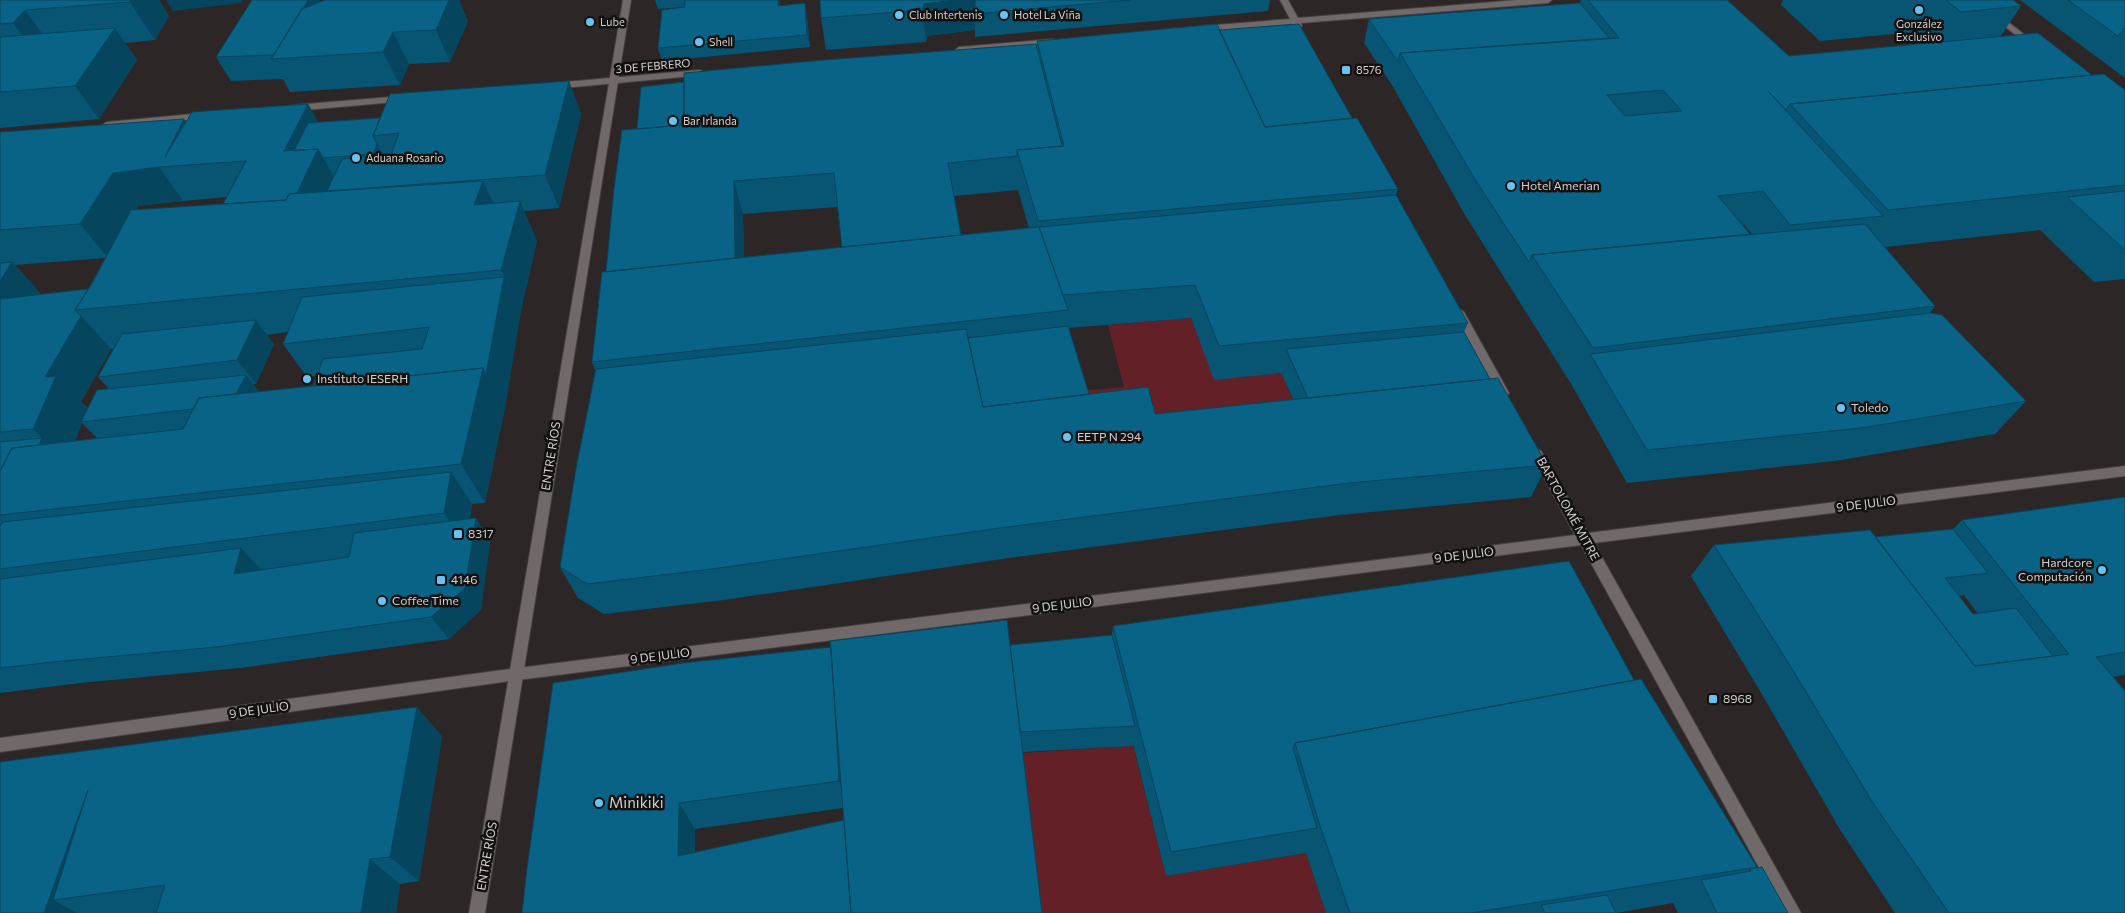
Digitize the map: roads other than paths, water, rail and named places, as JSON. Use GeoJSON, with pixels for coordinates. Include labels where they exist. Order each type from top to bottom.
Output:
{"type":"FeatureCollection","features":[{"type":"Feature","properties":{"kind":"street","name":"ENTRE RÍOS"},"geometry":{"type":"LineString","coordinates":[[477,913],[518,674],[532,567],[627,0]]}},
{"type":"Feature","properties":{"kind":"street"},"geometry":{"type":"LineString","coordinates":[[1284,0],[1305,38]]}},
{"type":"Feature","properties":{"kind":"street"},"geometry":{"type":"LineString","coordinates":[[1196,30],[1548,0]]}},
{"type":"Feature","properties":{"kind":"street"},"geometry":{"type":"LineString","coordinates":[[1975,0],[2038,48]]}},
{"type":"Feature","properties":{"kind":"street"},"geometry":{"type":"LineString","coordinates":[[950,51],[1058,42]]}},
{"type":"Feature","properties":{"kind":"street","name":"3 DE FEBRERO"},"geometry":{"type":"LineString","coordinates":[[544,86],[712,72]]}},
{"type":"Feature","properties":{"kind":"street"},"geometry":{"type":"LineString","coordinates":[[287,109],[416,98]]}},
{"type":"Feature","properties":{"kind":"street"},"geometry":{"type":"LineString","coordinates":[[99,125],[218,115]]}},
{"type":"Feature","properties":{"kind":"street"},"geometry":{"type":"LineString","coordinates":[[1450,297],[1508,401]]}},
{"type":"Feature","properties":{"kind":"street","name":"BARTOLOMÉ MITRE"},"geometry":{"type":"LineString","coordinates":[[1532,444],[1794,913]]}},
{"type":"Feature","properties":{"kind":"street","name":"9 DE JULIO"},"geometry":{"type":"LineString","coordinates":[[0,745],[518,674],[2125,472]]}},
{"type":"Feature","properties":{"kind":"place","name":"González Exclusivo"},"geometry":{"type":"Point","coordinates":[1919,10]}},
{"type":"Feature","properties":{"kind":"place","name":"Club Intertenis"},"geometry":{"type":"Point","coordinates":[899,15]}},
{"type":"Feature","properties":{"kind":"place","name":"Hotel La Viña"},"geometry":{"type":"Point","coordinates":[1004,15]}},
{"type":"Feature","properties":{"kind":"place","name":"Lube"},"geometry":{"type":"Point","coordinates":[590,22]}},
{"type":"Feature","properties":{"kind":"place","name":"Shell"},"geometry":{"type":"Point","coordinates":[699,42]}},
{"type":"Feature","properties":{"kind":"place","name":"8576"},"geometry":{"type":"Point","coordinates":[1346,70]}},
{"type":"Feature","properties":{"kind":"place","name":"Bar Irlanda"},"geometry":{"type":"Point","coordinates":[673,121]}},
{"type":"Feature","properties":{"kind":"place","name":"Aduana Rosario"},"geometry":{"type":"Point","coordinates":[356,158]}},
{"type":"Feature","properties":{"kind":"place","name":"Hotel Amerian"},"geometry":{"type":"Point","coordinates":[1511,186]}},
{"type":"Feature","properties":{"kind":"place","name":"Instituto IESERH"},"geometry":{"type":"Point","coordinates":[307,379]}},
{"type":"Feature","properties":{"kind":"place","name":"Toledo"},"geometry":{"type":"Point","coordinates":[1841,408]}},
{"type":"Feature","properties":{"kind":"place","name":"EETP N 294"},"geometry":{"type":"Point","coordinates":[1067,437]}},
{"type":"Feature","properties":{"kind":"place","name":"8317"},"geometry":{"type":"Point","coordinates":[458,534]}},
{"type":"Feature","properties":{"kind":"place","name":"Hardcore Computación"},"geometry":{"type":"Point","coordinates":[2102,570]}},
{"type":"Feature","properties":{"kind":"place","name":"4146"},"geometry":{"type":"Point","coordinates":[441,580]}},
{"type":"Feature","properties":{"kind":"place","name":"Coffee Time"},"geometry":{"type":"Point","coordinates":[382,601]}},
{"type":"Feature","properties":{"kind":"place","name":"8968"},"geometry":{"type":"Point","coordinates":[1713,699]}},
{"type":"Feature","properties":{"kind":"place","name":"Minikiki"},"geometry":{"type":"Point","coordinates":[599,803]}}]}
